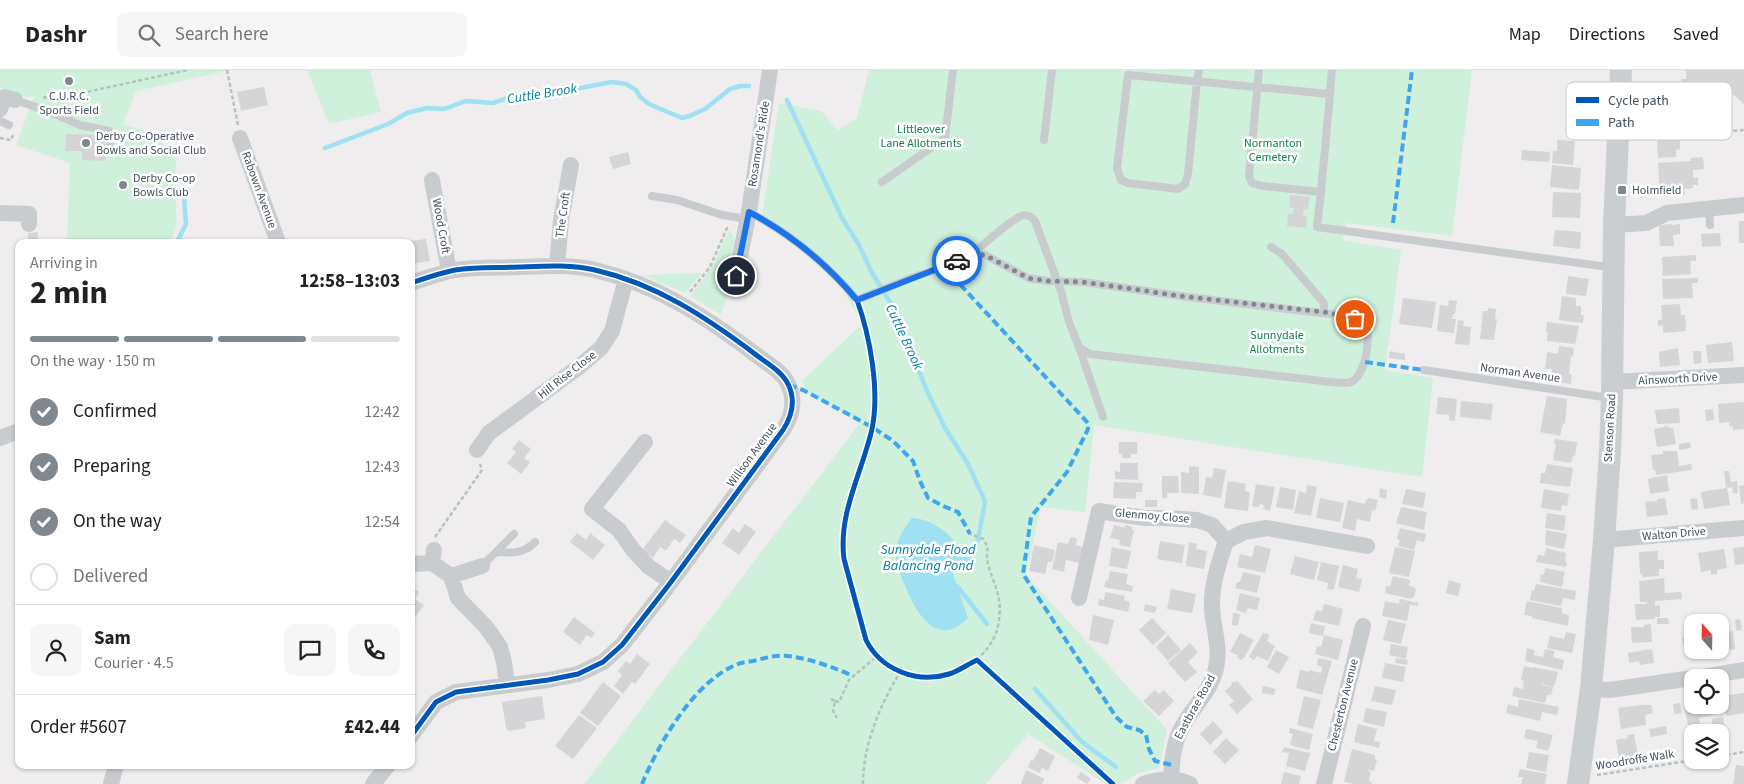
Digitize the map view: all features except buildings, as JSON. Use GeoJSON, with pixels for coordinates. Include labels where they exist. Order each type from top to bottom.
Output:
{"type":"FeatureCollection","features":[{"type":"Feature","properties":{"kind":"street","name":"Rosamond's Ride"},"geometry":{"type":"LineString","coordinates":[[736,276],[747,219],[770,70]]}},
{"type":"Feature","properties":{"kind":"street"},"geometry":{"type":"LineString","coordinates":[[0,108],[4,97],[20,102]]}},
{"type":"Feature","properties":{"kind":"street","name":"Rabown Avenue"},"geometry":{"type":"LineString","coordinates":[[240,138],[277,239]]}},
{"type":"Feature","properties":{"kind":"street","name":"Stenson Road"},"geometry":{"type":"LineString","coordinates":[[1578,781],[1591,689],[1604,540],[1612,390],[1617,140]]}},
{"type":"Feature","properties":{"kind":"street","name":"The Croft"},"geometry":{"type":"LineString","coordinates":[[557,266],[560,220],[571,166]]}},
{"type":"Feature","properties":{"kind":"street","name":"Wood Croft"},"geometry":{"type":"LineString","coordinates":[[432,180],[449,272]]}},
{"type":"Feature","properties":{"kind":"street"},"geometry":{"type":"LineString","coordinates":[[1614,225],[1646,223],[1667,213],[1710,217],[1744,204]]}},
{"type":"Feature","properties":{"kind":"street"},"geometry":{"type":"LineString","coordinates":[[0,213],[28,214],[29,224]]}},
{"type":"Feature","properties":{"kind":"street","name":"Willson Avenue"},"geometry":{"type":"LineString","coordinates":[[415,282],[449,272],[470,269],[557,266],[594,270],[626,279],[682,304],[721,329],[780,373],[787,381],[793,403],[792,414],[783,430],[671,582],[622,645],[603,662],[578,674],[548,680],[456,692],[436,702],[415,731]]}},
{"type":"Feature","properties":{"kind":"street","name":"Hill Rise Close"},"geometry":{"type":"LineString","coordinates":[[476,450],[489,433],[580,366],[601,348],[612,331],[626,279]]}},
{"type":"Feature","properties":{"kind":"street","name":"Ainsworth Drive"},"geometry":{"type":"LineString","coordinates":[[1612,390],[1744,375]]}},
{"type":"Feature","properties":{"kind":"street"},"geometry":{"type":"LineString","coordinates":[[0,438],[15,432]]}},
{"type":"Feature","properties":{"kind":"street"},"geometry":{"type":"LineString","coordinates":[[645,442],[592,509],[619,530],[633,550],[649,567],[671,582]]}},
{"type":"Feature","properties":{"kind":"street","name":"Glenmoy Close"},"geometry":{"type":"LineString","coordinates":[[1079,598],[1099,511],[1145,518],[1197,520],[1212,525],[1226,541]]}},
{"type":"Feature","properties":{"kind":"street"},"geometry":{"type":"LineString","coordinates":[[1226,541],[1244,532],[1267,528],[1367,546]]}},
{"type":"Feature","properties":{"kind":"street","name":"Walton Drive"},"geometry":{"type":"LineString","coordinates":[[1604,540],[1744,528]]}},
{"type":"Feature","properties":{"kind":"street","name":"Eastbrae Road"},"geometry":{"type":"LineString","coordinates":[[1171,779],[1172,759],[1180,732],[1216,671],[1216,632],[1212,610],[1212,589],[1226,541]]}},
{"type":"Feature","properties":{"kind":"street"},"geometry":{"type":"LineString","coordinates":[[415,563],[433,557],[451,576],[458,598],[487,628],[500,646],[507,685]]}},
{"type":"Feature","properties":{"kind":"street"},"geometry":{"type":"LineString","coordinates":[[451,576],[482,566]]}},
{"type":"Feature","properties":{"kind":"street","name":"Chesterton Avenue"},"geometry":{"type":"LineString","coordinates":[[1324,784],[1363,626]]}},
{"type":"Feature","properties":{"kind":"street"},"geometry":{"type":"LineString","coordinates":[[1729,673],[1744,670]]}},
{"type":"Feature","properties":{"kind":"street"},"geometry":{"type":"LineString","coordinates":[[1591,689],[1610,690],[1684,679]]}},
{"type":"Feature","properties":{"kind":"street"},"geometry":{"type":"LineString","coordinates":[[111,784],[115,769]]}},
{"type":"Feature","properties":{"kind":"street"},"geometry":{"type":"LineString","coordinates":[[373,784],[385,769]]}},
{"type":"Feature","properties":{"kind":"street"},"geometry":{"type":"LineString","coordinates":[[1143,784],[1171,779],[1190,784]]}},
{"type":"Feature","properties":{"kind":"lane"},"geometry":{"type":"LineString","coordinates":[[882,182],[945,138],[953,70]]}},
{"type":"Feature","properties":{"kind":"lane"},"geometry":{"type":"LineString","coordinates":[[1044,140],[1052,70]]}},
{"type":"Feature","properties":{"kind":"lane"},"geometry":{"type":"LineString","coordinates":[[1199,70],[1197,82],[1188,174],[1184,184],[1178,189],[1128,183],[1121,180],[1117,168],[1129,72],[1197,82],[1330,94]]}},
{"type":"Feature","properties":{"kind":"lane"},"geometry":{"type":"LineString","coordinates":[[1259,70],[1249,176],[1252,183],[1262,186],[1321,192]]}},
{"type":"Feature","properties":{"kind":"lane"},"geometry":{"type":"LineString","coordinates":[[1332,70],[1317,227],[1601,266],[1613,266]]}},
{"type":"Feature","properties":{"kind":"lane"},"geometry":{"type":"LineString","coordinates":[[20,102],[80,126],[109,131],[110,146]]}},
{"type":"Feature","properties":{"kind":"lane"},"geometry":{"type":"LineString","coordinates":[[0,121],[12,128]]}},
{"type":"Feature","properties":{"kind":"lane"},"geometry":{"type":"LineString","coordinates":[[652,196],[676,200],[722,215],[747,219],[794,239],[839,278],[857,300],[944,267],[972,254],[1018,218],[1028,215],[1035,221],[1061,291],[1069,322],[1103,417]]}},
{"type":"Feature","properties":{"kind":"lane"},"geometry":{"type":"LineString","coordinates":[[1270,246],[1282,254],[1324,303],[1324,312]]}},
{"type":"Feature","properties":{"kind":"lane"},"geometry":{"type":"LineString","coordinates":[[972,254],[985,255],[1028,278],[1324,312],[1355,319],[1364,325],[1368,333],[1365,362],[1359,376],[1351,382],[1322,381],[1090,354],[1079,347]]}},
{"type":"Feature","properties":{"kind":"lane","name":"Norman Avenue"},"geometry":{"type":"LineString","coordinates":[[1424,370],[1612,390]]}},
{"type":"Feature","properties":{"kind":"lane"},"geometry":{"type":"LineString","coordinates":[[482,566],[514,534]]}},
{"type":"Feature","properties":{"kind":"lane"},"geometry":{"type":"LineString","coordinates":[[496,552],[512,553],[524,551],[535,542]]}},
{"type":"Feature","properties":{"kind":"path"},"geometry":{"type":"LineString","coordinates":[[20,102],[29,94],[54,99],[188,70]]}},
{"type":"Feature","properties":{"kind":"path"},"geometry":{"type":"LineString","coordinates":[[227,70],[240,138]]}},
{"type":"Feature","properties":{"kind":"path"},"geometry":{"type":"LineString","coordinates":[[0,138],[11,140],[12,128]]}},
{"type":"Feature","properties":{"kind":"path"},"geometry":{"type":"LineString","coordinates":[[682,304],[710,267],[727,228],[747,219]]}},
{"type":"Feature","properties":{"kind":"path"},"geometry":{"type":"LineString","coordinates":[[857,300],[869,347],[874,402],[872,427],[846,512],[842,546],[866,640],[882,662],[900,672],[930,676],[950,674],[977,660],[996,632],[1000,604],[988,568],[986,554],[988,547],[982,539],[970,534]]}},
{"type":"Feature","properties":{"kind":"path"},"geometry":{"type":"LineString","coordinates":[[433,557],[434,538],[482,470],[476,450]]}},
{"type":"Feature","properties":{"kind":"path"},"geometry":{"type":"LineString","coordinates":[[831,699],[839,702],[849,680],[876,656]]}},
{"type":"Feature","properties":{"kind":"path"},"geometry":{"type":"LineString","coordinates":[[977,660],[1113,784]]}},
{"type":"Feature","properties":{"kind":"path"},"geometry":{"type":"LineString","coordinates":[[863,784],[864,763],[880,709],[900,672]]}},
{"type":"Feature","properties":{"kind":"path"},"geometry":{"type":"LineString","coordinates":[[836,701],[833,711],[837,718]]}},
{"type":"Feature","properties":{"kind":"path"},"geometry":{"type":"LineString","coordinates":[[1729,754],[1744,752]]}},
{"type":"Feature","properties":{"kind":"green space","name":"Derby Co-op Bowls Club"},"geometry":{"type":"Polygon","coordinates":[[[0,70],[231,70],[136,91],[123,124],[161,136],[163,147],[173,152],[176,162],[176,228],[171,239],[67,239],[70,163],[16,145],[34,97],[25,97],[0,87],[0,70]]]}},
{"type":"Feature","properties":{"kind":"green space"},"geometry":{"type":"Polygon","coordinates":[[[307,70],[370,70],[381,112],[329,124],[307,70]]]}},
{"type":"Feature","properties":{"kind":"green space"},"geometry":{"type":"Polygon","coordinates":[[[869,70],[1472,70],[1452,236],[1346,223],[1343,240],[1401,250],[1385,370],[1433,378],[1422,477],[1094,425],[1085,512],[1041,507],[1026,575],[1167,730],[1159,768],[1139,773],[1120,784],[1106,784],[1028,734],[986,784],[584,784],[860,423],[807,393],[802,381],[862,324],[840,284],[817,261],[761,223],[779,103],[821,111],[838,130],[857,118],[869,70]]]}},
{"type":"Feature","properties":{"kind":"green space"},"geometry":{"type":"Polygon","coordinates":[[[729,230],[734,238],[734,243],[725,270],[734,273],[721,315],[690,296],[712,267],[729,230]]]}},
{"type":"Feature","properties":{"kind":"green space"},"geometry":{"type":"Polygon","coordinates":[[[702,273],[685,293],[643,275],[702,273]]]}},
{"type":"Feature","properties":{"kind":"water","name":"Sunnydale Flood Balancing Pond"},"geometry":{"type":"Polygon","coordinates":[[[912,518],[929,522],[946,532],[954,541],[959,557],[970,557],[972,551],[977,553],[970,562],[959,562],[953,574],[968,618],[957,627],[947,630],[938,629],[929,624],[915,607],[905,586],[896,553],[901,534],[912,518]]]}},
{"type":"Feature","properties":{"kind":"waterway","name":"Cuttle Brook"},"geometry":{"type":"LineString","coordinates":[[325,148],[388,124],[407,113],[427,108],[444,109],[466,101],[493,103],[516,95],[533,97],[612,82],[626,84],[636,90],[640,97],[649,104],[682,118],[705,109],[730,89],[749,86]]}},
{"type":"Feature","properties":{"kind":"waterway","name":"Cuttle Brook"},"geometry":{"type":"LineString","coordinates":[[787,100],[842,218],[890,302],[927,391],[945,428],[968,464],[985,501],[975,552],[972,556]]}},
{"type":"Feature","properties":{"kind":"waterway","name":"Cuttle Brook"},"geometry":{"type":"LineString","coordinates":[[178,239],[186,224],[184,197]]}},
{"type":"Feature","properties":{"kind":"waterway","name":"Cuttle Brook"},"geometry":{"type":"LineString","coordinates":[[957,586],[987,624]]}},
{"type":"Feature","properties":{"kind":"waterway","name":"Cuttle Brook"},"geometry":{"type":"LineString","coordinates":[[1035,689],[1082,742],[1116,767]]}},
{"type":"Feature","properties":{"kind":"marked path"},"geometry":{"type":"LineString","coordinates":[[1393,223],[1412,70]]}},
{"type":"Feature","properties":{"kind":"marked path"},"geometry":{"type":"LineString","coordinates":[[944,267],[1088,423],[1088,429],[1067,472],[1031,517],[1023,574],[1116,717],[1127,727],[1139,730],[1146,735],[1149,749],[1155,761],[1172,765]]}},
{"type":"Feature","properties":{"kind":"marked path"},"geometry":{"type":"LineString","coordinates":[[1365,362],[1424,370]]}},
{"type":"Feature","properties":{"kind":"marked path"},"geometry":{"type":"LineString","coordinates":[[789,385],[803,390],[872,427],[893,441],[913,461],[928,498],[958,512],[970,534]]}},
{"type":"Feature","properties":{"kind":"marked path"},"geometry":{"type":"LineString","coordinates":[[642,784],[658,750],[680,715],[707,684],[722,672],[738,664],[773,656],[785,656],[816,662],[853,676]]}},
{"type":"Feature","properties":{"kind":"cycle path"},"geometry":{"type":"LineString","coordinates":[[415,282],[449,271],[463,269],[547,266],[586,268],[617,276],[660,293],[679,303],[737,340],[782,375],[788,384],[792,396],[791,414],[783,430],[671,582],[622,645],[603,662],[578,674],[548,680],[456,692],[436,702],[415,731]]}},
{"type":"Feature","properties":{"kind":"cycle path"},"geometry":{"type":"LineString","coordinates":[[857,300],[870,347],[875,398],[872,429],[852,493],[844,525],[843,542],[844,559],[866,640],[890,667],[913,676],[937,677],[949,674],[977,660],[1113,784]]}},
{"type":"Feature","properties":{"kind":"way so far"},"geometry":{"type":"LineString","coordinates":[[957,261],[972,254],[985,255],[1028,278],[1040,278],[1048,281],[1083,282],[1188,297],[1324,312],[1355,319]]}},
{"type":"Feature","properties":{"kind":"place","name":"C.U.R.C. Sports Field"},"geometry":{"type":"Point","coordinates":[69,81]}},
{"type":"Feature","properties":{"kind":"place","name":"Derby Co-Operative Bowls and Social Club"},"geometry":{"type":"Point","coordinates":[86,143]}},
{"type":"Feature","properties":{"kind":"place","name":"Derby Co-op Bowls Club"},"geometry":{"type":"Point","coordinates":[123,185]}},
{"type":"Feature","properties":{"kind":"place","name":"Holmfield"},"geometry":{"type":"Point","coordinates":[1622,190]}},
{"type":"Feature","properties":{"kind":"route"},"geometry":{"type":"LineString","coordinates":[[736,276],[749,212],[794,239],[839,278],[857,300],[957,261]]}},
{"type":"Feature","properties":{"kind":"park label","name":"Littleover Lane Allotments"},"geometry":{"type":"Point","coordinates":[921,136]}},
{"type":"Feature","properties":{"kind":"park label","name":"Normanton Cemetery"},"geometry":{"type":"Point","coordinates":[1273,150]}},
{"type":"Feature","properties":{"kind":"park label","name":"Sunnydale Allotments"},"geometry":{"type":"Point","coordinates":[1277,342]}}]}
